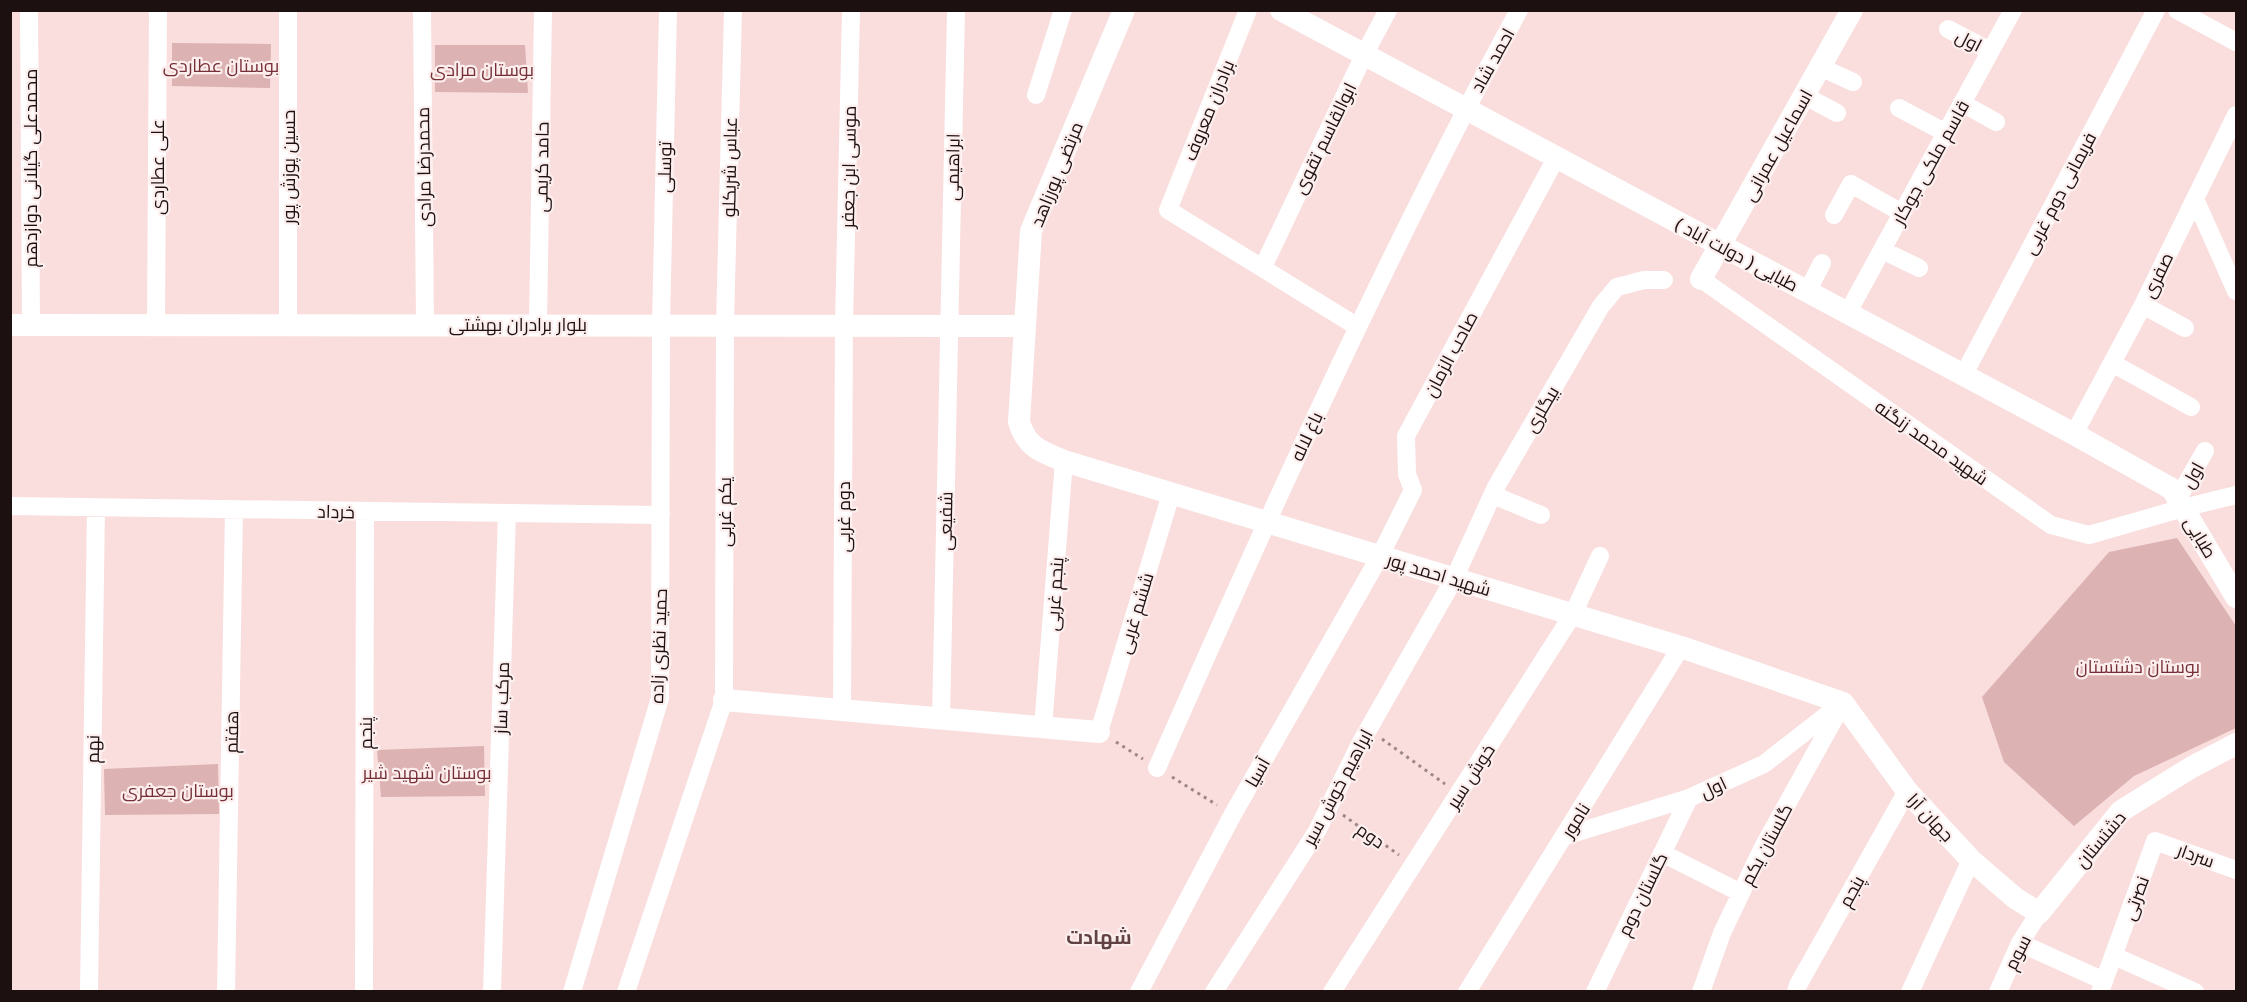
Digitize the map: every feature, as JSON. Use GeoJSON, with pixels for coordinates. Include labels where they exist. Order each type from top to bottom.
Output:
{"type":"FeatureCollection","features":[{"type":"Feature","properties":{"kind":"street","name":"محمدعلی گیلانی دوازدهم"},"geometry":{"type":"LineString","coordinates":[[21,325],[29,10]]}},
{"type":"Feature","properties":{"kind":"street","name":"علی عطاردی"},"geometry":{"type":"LineString","coordinates":[[156,324],[158,10]]}},
{"type":"Feature","properties":{"kind":"street","name":"حسین پوزش پور"},"geometry":{"type":"LineString","coordinates":[[288,10],[288,324]]}},
{"type":"Feature","properties":{"kind":"street","name":"محمدرضا مرادی"},"geometry":{"type":"LineString","coordinates":[[422,10],[425,324]]}},
{"type":"Feature","properties":{"kind":"street","name":"حامد کریمی"},"geometry":{"type":"LineString","coordinates":[[538,324],[543,10]]}},
{"type":"Feature","properties":{"kind":"street","name":"توسلی"},"geometry":{"type":"LineString","coordinates":[[661,324],[668,10]]}},
{"type":"Feature","properties":{"kind":"street","name":"عباس شریکلو"},"geometry":{"type":"LineString","coordinates":[[725,324],[733,10]]}},
{"type":"Feature","properties":{"kind":"street","name":"موسی ابن جعفر"},"geometry":{"type":"LineString","coordinates":[[844,324],[851,10]]}},
{"type":"Feature","properties":{"kind":"street","name":"ابراهیمی"},"geometry":{"type":"LineString","coordinates":[[949,324],[956,10]]}},
{"type":"Feature","properties":{"kind":"street"},"geometry":{"type":"LineString","coordinates":[[1056,32],[1057,10]]}},
{"type":"Feature","properties":{"kind":"street"},"geometry":{"type":"LineString","coordinates":[[1036,95],[1063,10]]}},
{"type":"Feature","properties":{"kind":"street","name":"مرتضی پورزاهد"},"geometry":{"type":"LineString","coordinates":[[1035,448],[1023,435],[1019,422],[1031,231],[1124,10]]}},
{"type":"Feature","properties":{"kind":"street","name":"برادران معروف"},"geometry":{"type":"LineString","coordinates":[[1248,10],[1168,210],[1263,267]]}},
{"type":"Feature","properties":{"kind":"street","name":"طبایی ( دولت آباد )"},"geometry":{"type":"LineString","coordinates":[[1281,10],[2074,434],[2172,489],[2181,503]]}},
{"type":"Feature","properties":{"kind":"street","name":"ابوالقاسم تقوی"},"geometry":{"type":"LineString","coordinates":[[1263,267],[1364,55],[1388,10]]}},
{"type":"Feature","properties":{"kind":"street","name":"احمد شاد"},"geometry":{"type":"LineString","coordinates":[[1465,110],[1519,10]]}},
{"type":"Feature","properties":{"kind":"street","name":"اسماعیل عمرانی"},"geometry":{"type":"LineString","coordinates":[[1701,279],[1852,10]]}},
{"type":"Feature","properties":{"kind":"street","name":"قاسم ملکی جوکار"},"geometry":{"type":"LineString","coordinates":[[1847,314],[2013,10]]}},
{"type":"Feature","properties":{"kind":"street","name":"فریمانی دوم غربی"},"geometry":{"type":"LineString","coordinates":[[1963,376],[2156,10]]}},
{"type":"Feature","properties":{"kind":"street"},"geometry":{"type":"LineString","coordinates":[[2177,10],[2236,42]]}},
{"type":"Feature","properties":{"kind":"street","name":"اول"},"geometry":{"type":"LineString","coordinates":[[1948,29],[1990,51]]}},
{"type":"Feature","properties":{"kind":"street"},"geometry":{"type":"LineString","coordinates":[[1821,67],[1853,82]]}},
{"type":"Feature","properties":{"kind":"street"},"geometry":{"type":"LineString","coordinates":[[1805,96],[1837,114]]}},
{"type":"Feature","properties":{"kind":"street"},"geometry":{"type":"LineString","coordinates":[[1962,103],[1996,122]]}},
{"type":"Feature","properties":{"kind":"street"},"geometry":{"type":"LineString","coordinates":[[1899,108],[1946,133]]}},
{"type":"Feature","properties":{"kind":"street","name":"باغ لاله"},"geometry":{"type":"LineString","coordinates":[[1157,768],[1265,522],[1465,110]]}},
{"type":"Feature","properties":{"kind":"street","name":"صفری"},"geometry":{"type":"LineString","coordinates":[[2074,434],[2143,305],[2236,115]]}},
{"type":"Feature","properties":{"kind":"street","name":"صاحب الزمان"},"geometry":{"type":"LineString","coordinates":[[1380,556],[1413,490],[1407,474],[1406,436],[1556,158]]}},
{"type":"Feature","properties":{"kind":"street"},"geometry":{"type":"LineString","coordinates":[[1834,215],[1851,184],[1902,213]]}},
{"type":"Feature","properties":{"kind":"street"},"geometry":{"type":"LineString","coordinates":[[2195,199],[2236,291]]}},
{"type":"Feature","properties":{"kind":"street"},"geometry":{"type":"LineString","coordinates":[[1882,250],[1919,268]]}},
{"type":"Feature","properties":{"kind":"street"},"geometry":{"type":"LineString","coordinates":[[1808,292],[1822,263]]}},
{"type":"Feature","properties":{"kind":"street"},"geometry":{"type":"LineString","coordinates":[[1263,267],[1358,327]]}},
{"type":"Feature","properties":{"kind":"street","name":"شهید محمد زنگنه"},"geometry":{"type":"LineString","coordinates":[[1701,279],[2051,525],[2089,535],[2181,503],[2236,495]]}},
{"type":"Feature","properties":{"kind":"street","name":"بیگلری"},"geometry":{"type":"LineString","coordinates":[[1454,579],[1493,495],[1606,299],[1617,286],[1644,280],[1664,280]]}},
{"type":"Feature","properties":{"kind":"street"},"geometry":{"type":"LineString","coordinates":[[2143,305],[2185,328]]}},
{"type":"Feature","properties":{"kind":"street","name":"حمید نظری زاده"},"geometry":{"type":"LineString","coordinates":[[572,992],[660,698],[661,324]]}},
{"type":"Feature","properties":{"kind":"street","name":"یکم غربی"},"geometry":{"type":"LineString","coordinates":[[626,992],[724,700],[725,324]]}},
{"type":"Feature","properties":{"kind":"street","name":"دوم غربی"},"geometry":{"type":"LineString","coordinates":[[842,710],[844,324]]}},
{"type":"Feature","properties":{"kind":"street","name":"بلوار برادران بهشتی"},"geometry":{"type":"LineString","coordinates":[[21,325],[949,324],[1025,326]]}},
{"type":"Feature","properties":{"kind":"street","name":"شفیعی"},"geometry":{"type":"LineString","coordinates":[[941,718],[949,324]]}},
{"type":"Feature","properties":{"kind":"street"},"geometry":{"type":"LineString","coordinates":[[2112,363],[2191,408]]}},
{"type":"Feature","properties":{"kind":"street","name":"شهید احمد پور"},"geometry":{"type":"LineString","coordinates":[[1035,448],[1064,461],[1171,494],[1681,647],[1843,703]]}},
{"type":"Feature","properties":{"kind":"street","name":"اول"},"geometry":{"type":"LineString","coordinates":[[2181,503],[2205,451]]}},
{"type":"Feature","properties":{"kind":"street","name":"پنجم غربی"},"geometry":{"type":"LineString","coordinates":[[1043,727],[1064,461]]}},
{"type":"Feature","properties":{"kind":"street","name":"ششم غربی"},"geometry":{"type":"LineString","coordinates":[[1099,732],[1171,494]]}},
{"type":"Feature","properties":{"kind":"street"},"geometry":{"type":"LineString","coordinates":[[1493,495],[1541,515]]}},
{"type":"Feature","properties":{"kind":"street","name":"طبایی"},"geometry":{"type":"LineString","coordinates":[[2181,503],[2236,597]]}},
{"type":"Feature","properties":{"kind":"street","name":"خرداد"},"geometry":{"type":"LineString","coordinates":[[10,506],[661,515]]}},
{"type":"Feature","properties":{"kind":"street","name":"نهم"},"geometry":{"type":"LineString","coordinates":[[89,992],[96,507]]}},
{"type":"Feature","properties":{"kind":"street","name":"هفتم"},"geometry":{"type":"LineString","coordinates":[[226,992],[234,509]]}},
{"type":"Feature","properties":{"kind":"street","name":"پنجم"},"geometry":{"type":"LineString","coordinates":[[364,992],[365,511]]}},
{"type":"Feature","properties":{"kind":"street","name":"مرکب ساز"},"geometry":{"type":"LineString","coordinates":[[492,992],[507,513]]}},
{"type":"Feature","properties":{"kind":"street","name":"آسیا"},"geometry":{"type":"LineString","coordinates":[[1139,992],[1233,814],[1380,556]]}},
{"type":"Feature","properties":{"kind":"street","name":"خوش سیر"},"geometry":{"type":"LineString","coordinates":[[1332,992],[1573,615],[1600,556]]}},
{"type":"Feature","properties":{"kind":"street","name":"ابراهیم خوش سیر"},"geometry":{"type":"LineString","coordinates":[[1214,992],[1317,831],[1368,729],[1454,579]]}},
{"type":"Feature","properties":{"kind":"street","name":"نامور"},"geometry":{"type":"LineString","coordinates":[[1467,992],[1681,647]]}},
{"type":"Feature","properties":{"kind":"street"},"geometry":{"type":"LineString","coordinates":[[724,700],[1099,732]]}},
{"type":"Feature","properties":{"kind":"street","name":"اول"},"geometry":{"type":"LineString","coordinates":[[1565,836],[1689,798],[1764,764],[1843,703]]}},
{"type":"Feature","properties":{"kind":"street","name":"جهان آرا"},"geometry":{"type":"LineString","coordinates":[[1843,703],[1907,791],[1971,860],[2015,898],[2039,913]]}},
{"type":"Feature","properties":{"kind":"street","name":"گلستان یکم"},"geometry":{"type":"LineString","coordinates":[[1701,992],[1722,933],[1762,849],[1843,703]]}},
{"type":"Feature","properties":{"kind":"street","name":"دشتستان"},"geometry":{"type":"LineString","coordinates":[[2039,913],[2121,811],[2192,766],[2236,744]]}},
{"type":"Feature","properties":{"kind":"street","name":"پنجم"},"geometry":{"type":"LineString","coordinates":[[1796,992],[1907,791]]}},
{"type":"Feature","properties":{"kind":"street","name":"گلستان دوم"},"geometry":{"type":"LineString","coordinates":[[1595,992],[1689,798]]}},
{"type":"Feature","properties":{"kind":"street","name":"سردار"},"geometry":{"type":"LineString","coordinates":[[2155,841],[2236,870]]}},
{"type":"Feature","properties":{"kind":"street","name":"نصرتی"},"geometry":{"type":"LineString","coordinates":[[2114,956],[2155,841]]}},
{"type":"Feature","properties":{"kind":"street"},"geometry":{"type":"LineString","coordinates":[[1662,853],[1741,893]]}},
{"type":"Feature","properties":{"kind":"street"},"geometry":{"type":"LineString","coordinates":[[1910,992],[1971,860]]}},
{"type":"Feature","properties":{"kind":"street","name":"سوم"},"geometry":{"type":"LineString","coordinates":[[1998,992],[2020,943],[2039,913]]}},
{"type":"Feature","properties":{"kind":"street"},"geometry":{"type":"LineString","coordinates":[[2020,943],[2102,986],[2114,956],[2190,991]]}},
{"type":"Feature","properties":{"kind":"path"},"geometry":{"type":"LineString","coordinates":[[1368,729],[1459,794]]}},
{"type":"Feature","properties":{"kind":"path","name":"دوم"},"geometry":{"type":"LineString","coordinates":[[1329,806],[1413,865]]}},
{"type":"Feature","properties":{"kind":"green space","name":"بوستان عطاردی"},"geometry":{"type":"Polygon","coordinates":[[[172,43],[271,44],[270,88],[172,86],[172,43]]]}},
{"type":"Feature","properties":{"kind":"green space","name":"بوستان مرادی"},"geometry":{"type":"Polygon","coordinates":[[[435,45],[525,45],[528,93],[435,92],[435,45]]]}},
{"type":"Feature","properties":{"kind":"green space","name":"بوستان دشتستان"},"geometry":{"type":"Polygon","coordinates":[[[2177,538],[2236,626],[2236,728],[2134,776],[2074,826],[2004,762],[1982,697],[2109,552],[2177,538]]]}},
{"type":"Feature","properties":{"kind":"green space","name":"بوستان شهید شیر"},"geometry":{"type":"Polygon","coordinates":[[[484,746],[485,796],[381,797],[377,750],[484,746]]]}},
{"type":"Feature","properties":{"kind":"green space","name":"بوستان جعفری"},"geometry":{"type":"Polygon","coordinates":[[[218,764],[219,814],[105,815],[104,769],[218,764]]]}},
{"type":"Feature","properties":{"kind":"district","name":"شهادت"},"geometry":{"type":"Point","coordinates":[1099,936]}}]}
